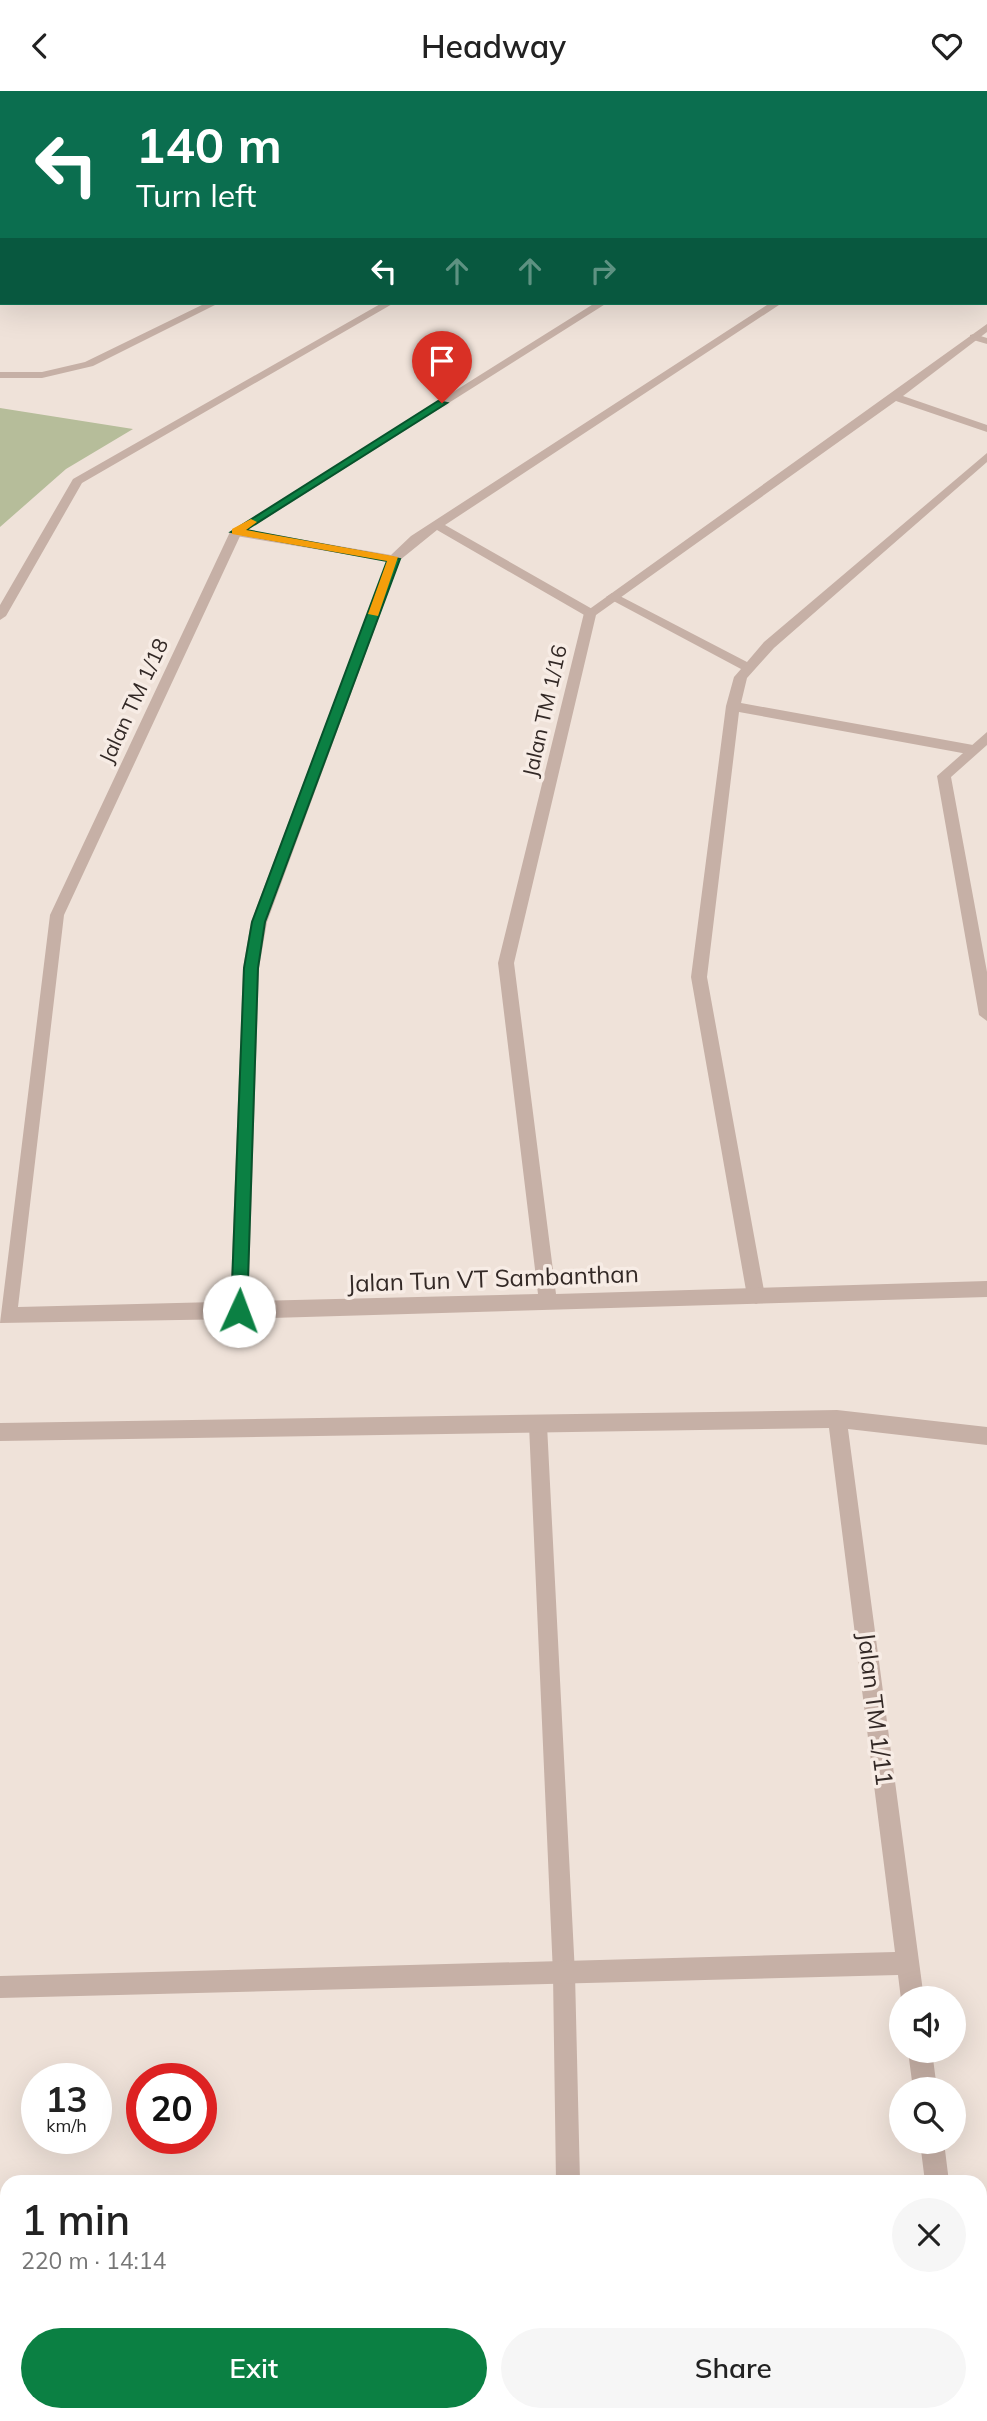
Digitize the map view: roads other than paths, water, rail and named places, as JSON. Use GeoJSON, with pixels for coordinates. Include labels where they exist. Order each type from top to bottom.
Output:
{"type":"FeatureCollection","features":[{"type":"Feature","properties":{"kind":"street"},"geometry":{"type":"LineString","coordinates":[[0,375],[42,375],[89,364],[210,305]]}},
{"type":"Feature","properties":{"kind":"street"},"geometry":{"type":"LineString","coordinates":[[0,616],[77,481],[385,305]]}},
{"type":"Feature","properties":{"kind":"street"},"geometry":{"type":"LineString","coordinates":[[236,532],[599,305]]}},
{"type":"Feature","properties":{"kind":"street"},"geometry":{"type":"LineString","coordinates":[[239,1311],[251,968],[259,922],[394,559],[436,525],[774,305]]}},
{"type":"Feature","properties":{"kind":"street"},"geometry":{"type":"LineString","coordinates":[[436,525],[590,613],[981,339],[987,327]]}},
{"type":"Feature","properties":{"kind":"street"},"geometry":{"type":"LineString","coordinates":[[895,397],[987,429]]}},
{"type":"Feature","properties":{"kind":"street"},"geometry":{"type":"LineString","coordinates":[[756,1296],[699,977],[733,706],[741,677],[769,645],[987,456]]}},
{"type":"Feature","properties":{"kind":"street"},"geometry":{"type":"LineString","coordinates":[[236,532],[394,559]]}},
{"type":"Feature","properties":{"kind":"street","name":"Jalan TM 1/18"},"geometry":{"type":"LineString","coordinates":[[4,1314],[57,915],[236,532]]}},
{"type":"Feature","properties":{"kind":"street"},"geometry":{"type":"LineString","coordinates":[[612,597],[750,668]]}},
{"type":"Feature","properties":{"kind":"street","name":"Jalan TM 1/16"},"geometry":{"type":"LineString","coordinates":[[548,1302],[506,963],[590,613]]}},
{"type":"Feature","properties":{"kind":"street"},"geometry":{"type":"LineString","coordinates":[[733,706],[973,750]]}},
{"type":"Feature","properties":{"kind":"street"},"geometry":{"type":"LineString","coordinates":[[987,737],[944,775],[987,1014]]}},
{"type":"Feature","properties":{"kind":"street","name":"Jalan Tun VT Sambanthan"},"geometry":{"type":"LineString","coordinates":[[4,1314],[239,1311],[987,1289]]}},
{"type":"Feature","properties":{"kind":"street"},"geometry":{"type":"LineString","coordinates":[[0,1432],[837,1419],[987,1436]]}},
{"type":"Feature","properties":{"kind":"street","name":"Jalan TM 1/11"},"geometry":{"type":"LineString","coordinates":[[837,1419],[911,1986]]}},
{"type":"Feature","properties":{"kind":"street"},"geometry":{"type":"LineString","coordinates":[[538,1425],[564,1974],[568,2175]]}},
{"type":"Feature","properties":{"kind":"street"},"geometry":{"type":"LineString","coordinates":[[0,1987],[908,1963]]}},
{"type":"Feature","properties":{"kind":"street"},"geometry":{"type":"LineString","coordinates":[[934,2154],[936,2175]]}}]}
